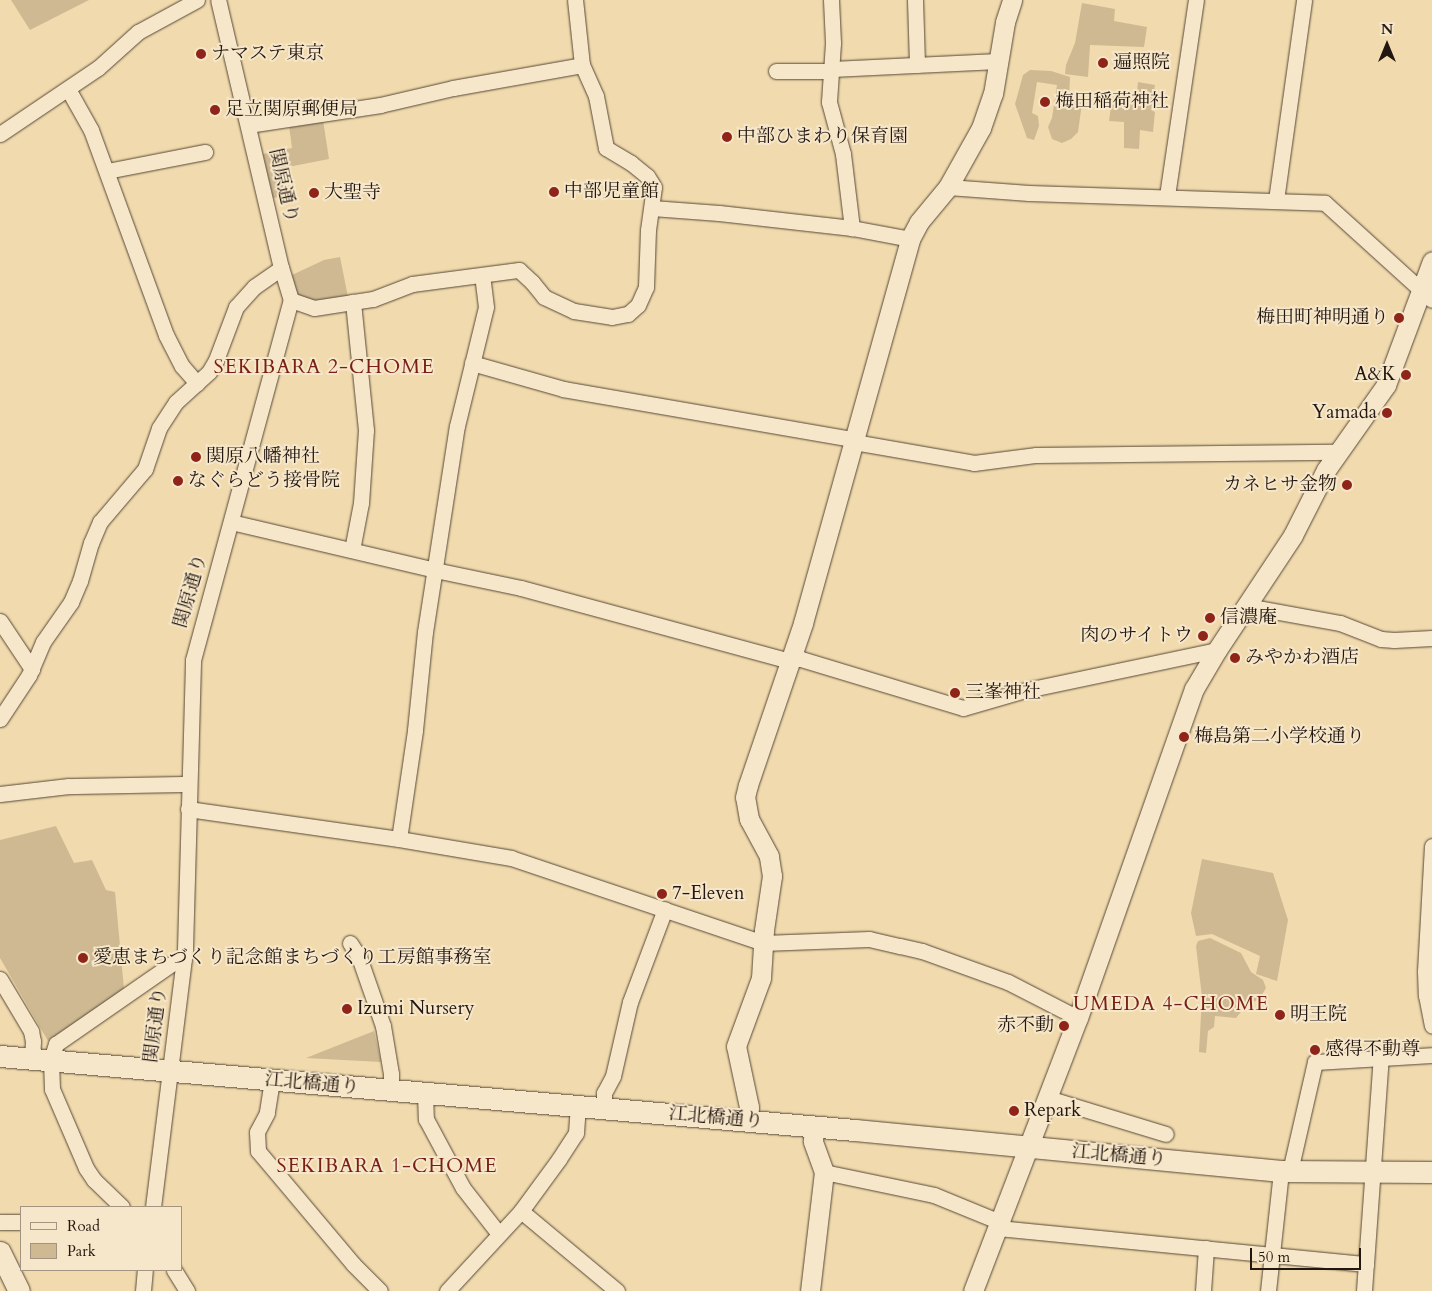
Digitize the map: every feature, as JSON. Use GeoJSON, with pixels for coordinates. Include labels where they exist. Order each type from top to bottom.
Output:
{"type":"FeatureCollection","features":[{"type":"Feature","properties":{"kind":"main road","name":"江北橋通り"},"geometry":{"type":"LineString","coordinates":[[0,1056],[604,1108],[1286,1171],[1432,1172]]}},
{"type":"Feature","properties":{"kind":"main road"},"geometry":{"type":"LineString","coordinates":[[0,1252],[19,1291]]}},
{"type":"Feature","properties":{"kind":"street"},"geometry":{"type":"LineString","coordinates":[[0,134],[98,68],[138,32],[164,16],[197,0]]}},
{"type":"Feature","properties":{"kind":"street","name":"関原通り"},"geometry":{"type":"LineString","coordinates":[[153,1206],[184,960],[193,660],[291,300],[281,268],[218,0]]}},
{"type":"Feature","properties":{"kind":"street"},"geometry":{"type":"LineString","coordinates":[[291,300],[314,308],[373,299],[412,284],[519,270],[544,297],[574,311],[612,318],[628,314],[638,305],[646,287],[648,230],[654,187],[647,176],[631,163],[606,148],[596,96],[582,65],[575,0]]}},
{"type":"Feature","properties":{"kind":"street"},"geometry":{"type":"LineString","coordinates":[[831,0],[833,43],[829,102],[843,154],[852,228]]}},
{"type":"Feature","properties":{"kind":"street"},"geometry":{"type":"LineString","coordinates":[[915,0],[917,65]]}},
{"type":"Feature","properties":{"kind":"street"},"geometry":{"type":"LineString","coordinates":[[748,1121],[750,1107],[736,1046],[761,978],[763,943],[772,876],[769,856],[749,820],[745,797],[791,659],[910,239],[919,222],[948,187],[980,128],[993,94],[1005,22],[1012,0]]}},
{"type":"Feature","properties":{"kind":"street"},"geometry":{"type":"LineString","coordinates":[[1167,196],[1196,0]]}},
{"type":"Feature","properties":{"kind":"street"},"geometry":{"type":"LineString","coordinates":[[1276,200],[1304,0]]}},
{"type":"Feature","properties":{"kind":"street"},"geometry":{"type":"LineString","coordinates":[[776,70],[831,70],[998,61]]}},
{"type":"Feature","properties":{"kind":"street"},"geometry":{"type":"LineString","coordinates":[[248,125],[380,105],[453,88],[582,65]]}},
{"type":"Feature","properties":{"kind":"street"},"geometry":{"type":"LineString","coordinates":[[68,89],[91,130],[166,335],[182,366],[197,382]]}},
{"type":"Feature","properties":{"kind":"street"},"geometry":{"type":"LineString","coordinates":[[107,171],[206,152]]}},
{"type":"Feature","properties":{"kind":"street"},"geometry":{"type":"LineString","coordinates":[[948,187],[1029,192],[1325,203],[1426,294]]}},
{"type":"Feature","properties":{"kind":"street"},"geometry":{"type":"LineString","coordinates":[[652,208],[719,212],[852,228],[910,239]]}},
{"type":"Feature","properties":{"kind":"street"},"geometry":{"type":"LineString","coordinates":[[973,1291],[1078,1018],[1187,706],[1217,650],[1293,535],[1337,452],[1386,385],[1426,294],[1432,261]]}},
{"type":"Feature","properties":{"kind":"street"},"geometry":{"type":"LineString","coordinates":[[0,720],[32,669],[43,642],[71,602],[100,522],[145,469],[160,428],[176,402],[209,372],[216,360],[236,307],[254,287],[281,268]]}},
{"type":"Feature","properties":{"kind":"street"},"geometry":{"type":"LineString","coordinates":[[399,839],[415,730],[425,632],[457,426],[486,307],[482,275]]}},
{"type":"Feature","properties":{"kind":"street"},"geometry":{"type":"LineString","coordinates":[[352,550],[361,503],[366,430],[353,302]]}},
{"type":"Feature","properties":{"kind":"street"},"geometry":{"type":"LineString","coordinates":[[472,363],[563,389],[847,438],[854,442],[974,463],[1036,455],[1337,452]]}},
{"type":"Feature","properties":{"kind":"street"},"geometry":{"type":"LineString","coordinates":[[231,522],[435,570],[521,588],[783,659],[802,659],[963,708],[1022,691],[1217,650]]}},
{"type":"Feature","properties":{"kind":"street"},"geometry":{"type":"LineString","coordinates":[[1246,606],[1340,624],[1381,639],[1432,638]]}},
{"type":"Feature","properties":{"kind":"street"},"geometry":{"type":"LineString","coordinates":[[0,621],[32,669]]}},
{"type":"Feature","properties":{"kind":"street"},"geometry":{"type":"LineString","coordinates":[[0,794],[69,786],[188,784]]}},
{"type":"Feature","properties":{"kind":"street"},"geometry":{"type":"LineString","coordinates":[[188,808],[399,839],[511,858],[763,943],[869,939],[900,946],[1008,982],[1078,1018]]}},
{"type":"Feature","properties":{"kind":"street"},"geometry":{"type":"LineString","coordinates":[[1432,846],[1426,995],[1432,1025]]}},
{"type":"Feature","properties":{"kind":"street"},"geometry":{"type":"LineString","coordinates":[[604,1108],[604,1093],[613,1076],[630,1002],[665,909]]}},
{"type":"Feature","properties":{"kind":"street"},"geometry":{"type":"LineString","coordinates":[[350,943],[359,956],[384,1026],[391,1074],[390,1091]]}},
{"type":"Feature","properties":{"kind":"street"},"geometry":{"type":"LineString","coordinates":[[42,1059],[56,1044],[173,963],[184,960]]}},
{"type":"Feature","properties":{"kind":"street"},"geometry":{"type":"LineString","coordinates":[[0,979],[31,1031],[33,1041],[42,1059],[52,1089],[86,1168],[94,1180],[121,1206]]}},
{"type":"Feature","properties":{"kind":"street"},"geometry":{"type":"LineString","coordinates":[[1268,1291],[1271,1254],[1286,1171],[1315,1062],[1432,1055]]}},
{"type":"Feature","properties":{"kind":"street"},"geometry":{"type":"LineString","coordinates":[[1364,1291],[1381,1057]]}},
{"type":"Feature","properties":{"kind":"street"},"geometry":{"type":"LineString","coordinates":[[272,1080],[266,1113],[257,1132],[258,1151],[353,1264],[380,1291]]}},
{"type":"Feature","properties":{"kind":"street"},"geometry":{"type":"LineString","coordinates":[[425,1094],[426,1119],[462,1188],[499,1234]]}},
{"type":"Feature","properties":{"kind":"street"},"geometry":{"type":"LineString","coordinates":[[1048,1098],[1166,1134]]}},
{"type":"Feature","properties":{"kind":"street"},"geometry":{"type":"LineString","coordinates":[[447,1291],[521,1211],[576,1133],[578,1106]]}},
{"type":"Feature","properties":{"kind":"street"},"geometry":{"type":"LineString","coordinates":[[810,1291],[824,1172],[813,1141],[814,1127]]}},
{"type":"Feature","properties":{"kind":"street"},"geometry":{"type":"LineString","coordinates":[[824,1172],[934,1196],[999,1225],[1366,1264]]}},
{"type":"Feature","properties":{"kind":"street"},"geometry":{"type":"LineString","coordinates":[[521,1211],[617,1291]]}},
{"type":"Feature","properties":{"kind":"street"},"geometry":{"type":"LineString","coordinates":[[0,1222],[20,1222]]}},
{"type":"Feature","properties":{"kind":"street"},"geometry":{"type":"LineString","coordinates":[[1203,1291],[1206,1248]]}},
{"type":"Feature","properties":{"kind":"street"},"geometry":{"type":"LineString","coordinates":[[143,1291],[145,1271]]}},
{"type":"Feature","properties":{"kind":"street"},"geometry":{"type":"LineString","coordinates":[[175,1271],[188,1291]]}},
{"type":"Feature","properties":{"kind":"green space"},"geometry":{"type":"Polygon","coordinates":[[[11,0],[89,0],[30,30],[11,0]]]}},
{"type":"Feature","properties":{"kind":"green space"},"geometry":{"type":"Polygon","coordinates":[[[1082,3],[1115,9],[1114,21],[1147,27],[1144,47],[1090,45],[1088,77],[1065,74],[1066,65],[1075,43],[1082,3]]]}},
{"type":"Feature","properties":{"kind":"green space"},"geometry":{"type":"Polygon","coordinates":[[[1030,70],[1051,71],[1070,77],[1069,98],[1082,103],[1078,132],[1071,139],[1062,143],[1052,139],[1048,127],[1052,118],[1057,85],[1037,82],[1032,113],[1038,116],[1039,126],[1034,140],[1027,138],[1015,104],[1023,75],[1030,70]]]}},
{"type":"Feature","properties":{"kind":"green space"},"geometry":{"type":"Polygon","coordinates":[[[1138,82],[1155,85],[1151,110],[1155,112],[1153,132],[1140,130],[1139,149],[1124,148],[1124,122],[1109,121],[1112,99],[1136,101],[1138,82]]]}},
{"type":"Feature","properties":{"kind":"green space"},"geometry":{"type":"Polygon","coordinates":[[[323,120],[329,159],[283,168],[288,195],[273,198],[263,154],[292,148],[289,126],[323,120]]]}},
{"type":"Feature","properties":{"kind":"green space"},"geometry":{"type":"Polygon","coordinates":[[[340,257],[348,297],[316,302],[305,299],[297,294],[292,275],[324,260],[340,257]]]}},
{"type":"Feature","properties":{"kind":"green space"},"geometry":{"type":"Polygon","coordinates":[[[56,826],[74,863],[92,860],[106,890],[115,892],[124,989],[48,1041],[0,958],[0,840],[56,826]]]}},
{"type":"Feature","properties":{"kind":"green space"},"geometry":{"type":"Polygon","coordinates":[[[1202,859],[1273,873],[1288,920],[1277,981],[1256,974],[1260,956],[1212,934],[1196,936],[1191,913],[1202,859]]]}},
{"type":"Feature","properties":{"kind":"green space"},"geometry":{"type":"Polygon","coordinates":[[[1210,938],[1241,953],[1251,972],[1263,980],[1266,988],[1260,998],[1244,1008],[1236,1018],[1215,1016],[1214,1027],[1208,1031],[1206,1053],[1199,1052],[1202,997],[1196,946],[1198,941],[1210,938]]]}},
{"type":"Feature","properties":{"kind":"green space"},"geometry":{"type":"Polygon","coordinates":[[[374,1031],[381,1062],[306,1058],[374,1031]]]}},
{"type":"Feature","properties":{"kind":"place","name":"ナマステ東京"},"geometry":{"type":"Point","coordinates":[201,54]}},
{"type":"Feature","properties":{"kind":"place","name":"遍照院"},"geometry":{"type":"Point","coordinates":[1103,63]}},
{"type":"Feature","properties":{"kind":"place","name":"梅田稲荷神社"},"geometry":{"type":"Point","coordinates":[1045,102]}},
{"type":"Feature","properties":{"kind":"place","name":"足立関原郵便局"},"geometry":{"type":"Point","coordinates":[215,110]}},
{"type":"Feature","properties":{"kind":"place","name":"中部ひまわり保育園"},"geometry":{"type":"Point","coordinates":[727,137]}},
{"type":"Feature","properties":{"kind":"place","name":"中部児童館"},"geometry":{"type":"Point","coordinates":[554,192]}},
{"type":"Feature","properties":{"kind":"place","name":"大聖寺"},"geometry":{"type":"Point","coordinates":[314,193]}},
{"type":"Feature","properties":{"kind":"place","name":"梅田町神明通り"},"geometry":{"type":"Point","coordinates":[1399,318]}},
{"type":"Feature","properties":{"kind":"place","name":"A&K"},"geometry":{"type":"Point","coordinates":[1406,375]}},
{"type":"Feature","properties":{"kind":"place","name":"Yamada"},"geometry":{"type":"Point","coordinates":[1387,413]}},
{"type":"Feature","properties":{"kind":"place","name":"関原八幡神社"},"geometry":{"type":"Point","coordinates":[196,457]}},
{"type":"Feature","properties":{"kind":"place","name":"なぐらどう接骨院"},"geometry":{"type":"Point","coordinates":[178,481]}},
{"type":"Feature","properties":{"kind":"place","name":"カネヒサ金物"},"geometry":{"type":"Point","coordinates":[1347,485]}},
{"type":"Feature","properties":{"kind":"place","name":"信濃庵"},"geometry":{"type":"Point","coordinates":[1210,618]}},
{"type":"Feature","properties":{"kind":"place","name":"肉のサイトウ"},"geometry":{"type":"Point","coordinates":[1203,636]}},
{"type":"Feature","properties":{"kind":"place","name":"みやかわ酒店"},"geometry":{"type":"Point","coordinates":[1235,658]}},
{"type":"Feature","properties":{"kind":"place","name":"三峯神社"},"geometry":{"type":"Point","coordinates":[955,693]}},
{"type":"Feature","properties":{"kind":"place","name":"梅島第二小学校通り"},"geometry":{"type":"Point","coordinates":[1184,737]}},
{"type":"Feature","properties":{"kind":"place","name":"7-Eleven"},"geometry":{"type":"Point","coordinates":[662,894]}},
{"type":"Feature","properties":{"kind":"place","name":"愛恵まちづくり記念館まちづくり工房館事務室"},"geometry":{"type":"Point","coordinates":[83,958]}},
{"type":"Feature","properties":{"kind":"place","name":"Izumi Nursery"},"geometry":{"type":"Point","coordinates":[347,1009]}},
{"type":"Feature","properties":{"kind":"place","name":"明王院"},"geometry":{"type":"Point","coordinates":[1280,1015]}},
{"type":"Feature","properties":{"kind":"place","name":"赤不動"},"geometry":{"type":"Point","coordinates":[1064,1026]}},
{"type":"Feature","properties":{"kind":"place","name":"感得不動尊"},"geometry":{"type":"Point","coordinates":[1315,1050]}},
{"type":"Feature","properties":{"kind":"place","name":"Repark"},"geometry":{"type":"Point","coordinates":[1014,1111]}},
{"type":"Feature","properties":{"kind":"district","name":"SEKIBARA 2-CHOME"},"geometry":{"type":"Point","coordinates":[324,366]}},
{"type":"Feature","properties":{"kind":"district","name":"UMEDA 4-CHOME"},"geometry":{"type":"Point","coordinates":[1171,1003]}},
{"type":"Feature","properties":{"kind":"district","name":"SEKIBARA 1-CHOME"},"geometry":{"type":"Point","coordinates":[387,1165]}}]}
